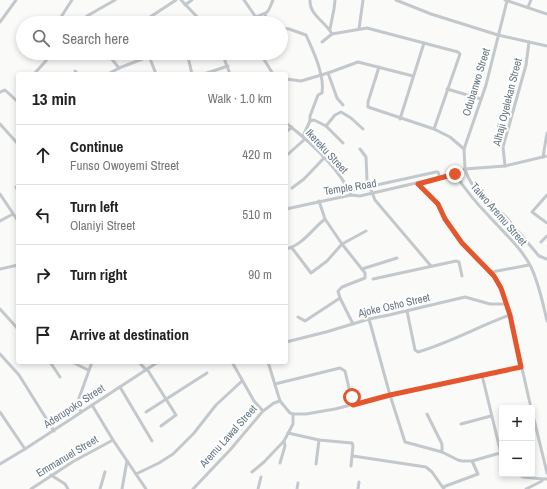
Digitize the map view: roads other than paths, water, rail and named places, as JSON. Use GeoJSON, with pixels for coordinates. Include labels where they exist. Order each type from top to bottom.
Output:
{"type":"FeatureCollection","features":[{"type":"Feature","properties":{"kind":"street"},"geometry":{"type":"LineString","coordinates":[[0,22],[16,0]]}},
{"type":"Feature","properties":{"kind":"street"},"geometry":{"type":"LineString","coordinates":[[62,16],[72,0]]}},
{"type":"Feature","properties":{"kind":"street"},"geometry":{"type":"LineString","coordinates":[[87,16],[114,0]]}},
{"type":"Feature","properties":{"kind":"street"},"geometry":{"type":"LineString","coordinates":[[152,16],[176,0]]}},
{"type":"Feature","properties":{"kind":"street"},"geometry":{"type":"LineString","coordinates":[[180,0],[196,16]]}},
{"type":"Feature","properties":{"kind":"street"},"geometry":{"type":"LineString","coordinates":[[185,5],[192,0]]}},
{"type":"Feature","properties":{"kind":"street"},"geometry":{"type":"LineString","coordinates":[[244,0],[255,16],[265,14],[273,0]]}},
{"type":"Feature","properties":{"kind":"street"},"geometry":{"type":"LineString","coordinates":[[310,0],[312,11],[330,29],[332,34]]}},
{"type":"Feature","properties":{"kind":"street"},"geometry":{"type":"LineString","coordinates":[[330,29],[335,0]]}},
{"type":"Feature","properties":{"kind":"street"},"geometry":{"type":"LineString","coordinates":[[359,29],[363,0]]}},
{"type":"Feature","properties":{"kind":"street"},"geometry":{"type":"LineString","coordinates":[[396,0],[431,14],[498,35],[547,46]]}},
{"type":"Feature","properties":{"kind":"street"},"geometry":{"type":"LineString","coordinates":[[506,0],[515,1],[528,8],[547,14]]}},
{"type":"Feature","properties":{"kind":"street","name":"Odubanwo Street"},"geometry":{"type":"LineString","coordinates":[[464,169],[464,149],[493,60],[506,0]]}},
{"type":"Feature","properties":{"kind":"street"},"geometry":{"type":"LineString","coordinates":[[528,8],[531,0]]}},
{"type":"Feature","properties":{"kind":"street"},"geometry":{"type":"LineString","coordinates":[[322,42],[332,34],[366,28],[446,48],[460,53],[434,129]]}},
{"type":"Feature","properties":{"kind":"street"},"geometry":{"type":"LineString","coordinates":[[288,29],[306,35],[336,98],[343,105]]}},
{"type":"Feature","properties":{"kind":"street","name":"Alhaji Oyelekan Street"},"geometry":{"type":"LineString","coordinates":[[505,166],[503,147],[526,65],[530,42]]}},
{"type":"Feature","properties":{"kind":"street"},"geometry":{"type":"LineString","coordinates":[[400,119],[424,43]]}},
{"type":"Feature","properties":{"kind":"street"},"geometry":{"type":"LineString","coordinates":[[36,72],[47,60]]}},
{"type":"Feature","properties":{"kind":"street"},"geometry":{"type":"LineString","coordinates":[[113,60],[119,72]]}},
{"type":"Feature","properties":{"kind":"street"},"geometry":{"type":"LineString","coordinates":[[111,72],[139,60]]}},
{"type":"Feature","properties":{"kind":"street"},"geometry":{"type":"LineString","coordinates":[[151,60],[155,72]]}},
{"type":"Feature","properties":{"kind":"street"},"geometry":{"type":"LineString","coordinates":[[189,60],[192,72]]}},
{"type":"Feature","properties":{"kind":"street"},"geometry":{"type":"LineString","coordinates":[[225,60],[230,72]]}},
{"type":"Feature","properties":{"kind":"street"},"geometry":{"type":"LineString","coordinates":[[264,60],[272,72]]}},
{"type":"Feature","properties":{"kind":"street"},"geometry":{"type":"LineString","coordinates":[[288,79],[301,81],[358,62],[413,76]]}},
{"type":"Feature","properties":{"kind":"street"},"geometry":{"type":"LineString","coordinates":[[210,72],[228,66]]}},
{"type":"Feature","properties":{"kind":"street"},"geometry":{"type":"LineString","coordinates":[[379,67],[367,106],[450,136],[464,149]]}},
{"type":"Feature","properties":{"kind":"street"},"geometry":{"type":"LineString","coordinates":[[288,154],[304,138],[318,95],[322,93],[324,74]]}},
{"type":"Feature","properties":{"kind":"street"},"geometry":{"type":"LineString","coordinates":[[448,89],[481,99]]}},
{"type":"Feature","properties":{"kind":"street"},"geometry":{"type":"LineString","coordinates":[[0,92],[5,90],[8,91],[16,100]]}},
{"type":"Feature","properties":{"kind":"street"},"geometry":{"type":"LineString","coordinates":[[326,126],[335,115],[341,112],[351,118],[363,129]]}},
{"type":"Feature","properties":{"kind":"street"},"geometry":{"type":"LineString","coordinates":[[310,121],[314,120],[326,126],[343,143]]}},
{"type":"Feature","properties":{"kind":"street"},"geometry":{"type":"LineString","coordinates":[[0,124],[16,142]]}},
{"type":"Feature","properties":{"kind":"street","name":"Ikereku Street"},"geometry":{"type":"LineString","coordinates":[[288,124],[304,138],[341,177],[351,195]]}},
{"type":"Feature","properties":{"kind":"street"},"geometry":{"type":"LineString","coordinates":[[288,131],[292,128]]}},
{"type":"Feature","properties":{"kind":"street"},"geometry":{"type":"LineString","coordinates":[[543,157],[547,133]]}},
{"type":"Feature","properties":{"kind":"street"},"geometry":{"type":"LineString","coordinates":[[360,149],[366,158],[367,180],[375,200],[431,266]]}},
{"type":"Feature","properties":{"kind":"street"},"geometry":{"type":"LineString","coordinates":[[547,156],[505,166],[464,169],[472,184],[506,218],[539,256],[547,259]]}},
{"type":"Feature","properties":{"kind":"street"},"geometry":{"type":"LineString","coordinates":[[292,188],[304,179],[324,158]]}},
{"type":"Feature","properties":{"kind":"street","name":"Temple Road"},"geometry":{"type":"LineString","coordinates":[[288,209],[319,201],[351,195],[360,196],[418,184],[456,174],[464,169]]}},
{"type":"Feature","properties":{"kind":"street"},"geometry":{"type":"LineString","coordinates":[[349,191],[436,172],[438,172],[440,178]]}},
{"type":"Feature","properties":{"kind":"street","name":"Taiwo Aremu Street"},"geometry":{"type":"LineString","coordinates":[[456,174],[466,191],[514,242],[530,265],[540,292],[547,320]]}},
{"type":"Feature","properties":{"kind":"street"},"geometry":{"type":"LineString","coordinates":[[418,184],[438,204],[445,219],[462,243],[492,272],[498,282],[510,315],[530,405]]}},
{"type":"Feature","properties":{"kind":"street"},"geometry":{"type":"LineString","coordinates":[[0,194],[16,218]]}},
{"type":"Feature","properties":{"kind":"street"},"geometry":{"type":"LineString","coordinates":[[547,196],[532,212],[547,223]]}},
{"type":"Feature","properties":{"kind":"street"},"geometry":{"type":"LineString","coordinates":[[319,201],[326,219],[342,244],[365,273],[365,278],[339,288],[338,291],[353,324]]}},
{"type":"Feature","properties":{"kind":"street"},"geometry":{"type":"LineString","coordinates":[[0,221],[13,214]]}},
{"type":"Feature","properties":{"kind":"street"},"geometry":{"type":"LineString","coordinates":[[288,249],[292,248],[306,238],[326,219]]}},
{"type":"Feature","properties":{"kind":"street"},"geometry":{"type":"LineString","coordinates":[[292,248],[311,273],[327,261],[342,244],[366,231]]}},
{"type":"Feature","properties":{"kind":"street"},"geometry":{"type":"LineString","coordinates":[[541,242],[547,236]]}},
{"type":"Feature","properties":{"kind":"street"},"geometry":{"type":"LineString","coordinates":[[362,270],[397,258]]}},
{"type":"Feature","properties":{"kind":"street"},"geometry":{"type":"LineString","coordinates":[[373,279],[458,261],[462,276]]}},
{"type":"Feature","properties":{"kind":"street"},"geometry":{"type":"LineString","coordinates":[[0,269],[16,265]]}},
{"type":"Feature","properties":{"kind":"street"},"geometry":{"type":"LineString","coordinates":[[492,272],[530,265]]}},
{"type":"Feature","properties":{"kind":"street","name":"Ajoke Osho Street"},"geometry":{"type":"LineString","coordinates":[[288,342],[320,334],[369,319],[465,297],[490,304],[506,304]]}},
{"type":"Feature","properties":{"kind":"street"},"geometry":{"type":"LineString","coordinates":[[298,317],[305,321],[340,298]]}},
{"type":"Feature","properties":{"kind":"street"},"geometry":{"type":"LineString","coordinates":[[0,309],[16,327]]}},
{"type":"Feature","properties":{"kind":"street"},"geometry":{"type":"LineString","coordinates":[[407,311],[415,350],[418,352],[435,347],[491,321],[510,315]]}},
{"type":"Feature","properties":{"kind":"street"},"geometry":{"type":"LineString","coordinates":[[369,319],[390,395],[406,442],[442,452],[458,460],[472,460],[499,452]]}},
{"type":"Feature","properties":{"kind":"street"},"geometry":{"type":"LineString","coordinates":[[0,354],[19,375],[54,430]]}},
{"type":"Feature","properties":{"kind":"street"},"geometry":{"type":"LineString","coordinates":[[51,364],[60,377]]}},
{"type":"Feature","properties":{"kind":"street"},"geometry":{"type":"LineString","coordinates":[[76,364],[88,370]]}},
{"type":"Feature","properties":{"kind":"street"},"geometry":{"type":"LineString","coordinates":[[81,412],[78,401],[91,364]]}},
{"type":"Feature","properties":{"kind":"street"},"geometry":{"type":"LineString","coordinates":[[141,364],[147,369],[167,399],[176,416],[161,426]]}},
{"type":"Feature","properties":{"kind":"street","name":"Aderupoko Street"},"geometry":{"type":"LineString","coordinates":[[0,464],[155,364]]}},
{"type":"Feature","properties":{"kind":"street"},"geometry":{"type":"LineString","coordinates":[[233,364],[254,401],[263,411]]}},
{"type":"Feature","properties":{"kind":"street"},"geometry":{"type":"LineString","coordinates":[[252,472],[284,441],[292,424],[292,414],[280,401],[269,364]]}},
{"type":"Feature","properties":{"kind":"street"},"geometry":{"type":"LineString","coordinates":[[292,414],[306,414],[335,409],[390,395],[521,367]]}},
{"type":"Feature","properties":{"kind":"street"},"geometry":{"type":"LineString","coordinates":[[275,384],[343,368],[353,405]]}},
{"type":"Feature","properties":{"kind":"street"},"geometry":{"type":"LineString","coordinates":[[146,412],[207,374]]}},
{"type":"Feature","properties":{"kind":"street"},"geometry":{"type":"LineString","coordinates":[[482,375],[499,448]]}},
{"type":"Feature","properties":{"kind":"street"},"geometry":{"type":"LineString","coordinates":[[136,474],[159,463],[173,454],[194,433],[216,405],[242,381]]}},
{"type":"Feature","properties":{"kind":"street"},"geometry":{"type":"LineString","coordinates":[[120,387],[152,441]]}},
{"type":"Feature","properties":{"kind":"street","name":"Aremu Lawal Street"},"geometry":{"type":"LineString","coordinates":[[193,489],[230,450],[263,411],[274,403],[280,401]]}},
{"type":"Feature","properties":{"kind":"street"},"geometry":{"type":"LineString","coordinates":[[92,405],[113,440],[146,489]]}},
{"type":"Feature","properties":{"kind":"street"},"geometry":{"type":"LineString","coordinates":[[0,412],[25,449]]}},
{"type":"Feature","properties":{"kind":"street"},"geometry":{"type":"LineString","coordinates":[[427,414],[440,440],[442,452]]}},
{"type":"Feature","properties":{"kind":"street"},"geometry":{"type":"LineString","coordinates":[[461,424],[491,416]]}},
{"type":"Feature","properties":{"kind":"street"},"geometry":{"type":"LineString","coordinates":[[535,423],[547,473]]}},
{"type":"Feature","properties":{"kind":"street"},"geometry":{"type":"LineString","coordinates":[[288,433],[319,440],[352,443],[353,456],[351,466]]}},
{"type":"Feature","properties":{"kind":"street","name":"Emmanuel Street"},"geometry":{"type":"LineString","coordinates":[[30,489],[51,475],[113,440]]}},
{"type":"Feature","properties":{"kind":"street"},"geometry":{"type":"LineString","coordinates":[[316,464],[319,440]]}},
{"type":"Feature","properties":{"kind":"street"},"geometry":{"type":"LineString","coordinates":[[280,463],[285,446],[284,441]]}},
{"type":"Feature","properties":{"kind":"street"},"geometry":{"type":"LineString","coordinates":[[353,456],[426,467],[432,472],[444,488],[478,474],[472,460]]}},
{"type":"Feature","properties":{"kind":"street"},"geometry":{"type":"LineString","coordinates":[[122,489],[127,461]]}},
{"type":"Feature","properties":{"kind":"street"},"geometry":{"type":"LineString","coordinates":[[100,489],[105,472]]}},
{"type":"Feature","properties":{"kind":"street"},"geometry":{"type":"LineString","coordinates":[[51,475],[65,484],[68,489]]}},
{"type":"Feature","properties":{"kind":"street"},"geometry":{"type":"LineString","coordinates":[[524,477],[542,480]]}},
{"type":"Feature","properties":{"kind":"street"},"geometry":{"type":"LineString","coordinates":[[258,489],[261,478]]}},
{"type":"Feature","properties":{"kind":"street"},"geometry":{"type":"LineString","coordinates":[[526,489],[547,478]]}},
{"type":"Feature","properties":{"kind":"street"},"geometry":{"type":"LineString","coordinates":[[358,489],[359,482]]}},
{"type":"Feature","properties":{"kind":"street"},"geometry":{"type":"LineString","coordinates":[[297,489],[298,483]]}}]}
